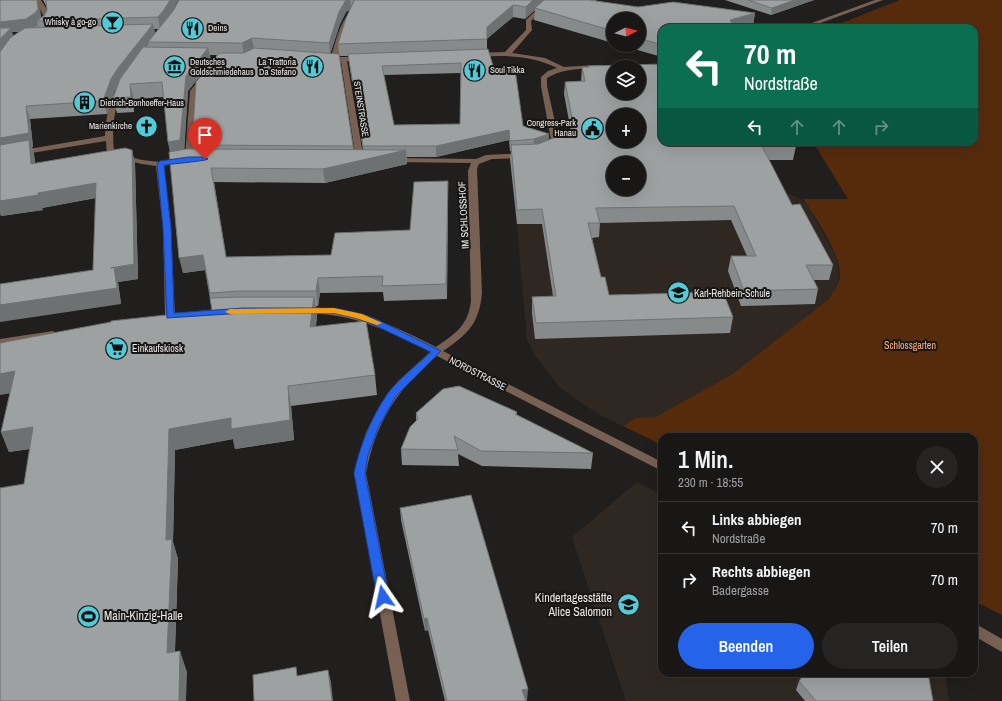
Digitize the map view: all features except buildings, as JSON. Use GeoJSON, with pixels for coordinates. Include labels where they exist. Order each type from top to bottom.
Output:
{"type":"FeatureCollection","features":[{"type":"Feature","properties":{"kind":"street"},"geometry":{"type":"LineString","coordinates":[[38,0],[46,13],[46,21],[40,30]]}},
{"type":"Feature","properties":{"kind":"street"},"geometry":{"type":"LineString","coordinates":[[507,54],[529,30],[528,21],[550,0]]}},
{"type":"Feature","properties":{"kind":"street"},"geometry":{"type":"LineString","coordinates":[[812,24],[880,0]]}},
{"type":"Feature","properties":{"kind":"street"},"geometry":{"type":"LineString","coordinates":[[333,60],[343,29],[351,12]]}},
{"type":"Feature","properties":{"kind":"street"},"geometry":{"type":"LineString","coordinates":[[466,55],[507,54],[543,59],[563,70]]}},
{"type":"Feature","properties":{"kind":"street"},"geometry":{"type":"LineString","coordinates":[[318,59],[367,59]]}},
{"type":"Feature","properties":{"kind":"street","name":"STEINSTRASSE"},"geometry":{"type":"LineString","coordinates":[[344,60],[360,160]]}},
{"type":"Feature","properties":{"kind":"street"},"geometry":{"type":"LineString","coordinates":[[543,154],[555,146],[544,86],[544,77],[552,72],[563,70],[606,67]]}},
{"type":"Feature","properties":{"kind":"street"},"geometry":{"type":"LineString","coordinates":[[123,84],[113,100],[109,120],[108,138],[110,154],[142,162],[160,164],[193,159],[193,91],[210,70]]}},
{"type":"Feature","properties":{"kind":"street"},"geometry":{"type":"LineString","coordinates":[[0,156],[108,138]]}},
{"type":"Feature","properties":{"kind":"street"},"geometry":{"type":"LineString","coordinates":[[383,160],[477,161],[494,157],[533,155]]}},
{"type":"Feature","properties":{"kind":"street","name":"IM SCHLOSSHOF"},"geometry":{"type":"LineString","coordinates":[[403,701],[360,473],[367,443],[392,394],[437,351],[461,333],[469,324],[476,308],[477,286],[472,171],[477,161]]}},
{"type":"Feature","properties":{"kind":"street"},"geometry":{"type":"LineString","coordinates":[[160,164],[167,228],[170,316]]}},
{"type":"Feature","properties":{"kind":"street","name":"NORDSTRASSE"},"geometry":{"type":"LineString","coordinates":[[294,310],[334,311],[359,316],[391,328],[658,465]]}},
{"type":"Feature","properties":{"kind":"street"},"geometry":{"type":"LineString","coordinates":[[0,342],[62,332]]}},
{"type":"Feature","properties":{"kind":"street"},"geometry":{"type":"LineString","coordinates":[[978,631],[1002,646]]}},
{"type":"Feature","properties":{"kind":"shaded area","name":"Karl-Rehbein-Schule"},"geometry":{"type":"Polygon","coordinates":[[[579,172],[583,197],[646,196],[646,194],[775,189],[797,197],[807,204],[836,256],[840,277],[837,287],[829,299],[731,375],[655,417],[636,418],[623,426],[598,414],[560,388],[534,354],[527,339],[512,173],[579,172]]]}},
{"type":"Feature","properties":{"kind":"shaded area","name":"Kindertagesstätte Alice Salomon"},"geometry":{"type":"Polygon","coordinates":[[[637,482],[658,493],[658,677],[946,677],[949,701],[626,701],[572,537],[637,482]]]}},
{"type":"Feature","properties":{"kind":"green space","name":"Schlossgarten"},"geometry":{"type":"Polygon","coordinates":[[[900,0],[1002,0],[1002,615],[978,603],[978,433],[658,433],[658,443],[623,426],[636,418],[655,417],[731,375],[829,299],[837,286],[840,277],[837,259],[828,239],[803,199],[848,199],[815,146],[978,146],[978,24],[839,24],[900,0]]]}},
{"type":"Feature","properties":{"kind":"slow traffic"},"geometry":{"type":"LineString","coordinates":[[230,312],[308,310],[334,311],[359,316],[377,323]]}},
{"type":"Feature","properties":{"kind":"place","name":"Whisky à go-go"},"geometry":{"type":"Point","coordinates":[112,22]}},
{"type":"Feature","properties":{"kind":"place","name":"Deins"},"geometry":{"type":"Point","coordinates":[192,28]}},
{"type":"Feature","properties":{"kind":"place","name":"Deutsches Goldschmiedehaus"},"geometry":{"type":"Point","coordinates":[174,67]}},
{"type":"Feature","properties":{"kind":"place","name":"La Trattoria Da Stefano"},"geometry":{"type":"Point","coordinates":[312,67]}},
{"type":"Feature","properties":{"kind":"place","name":"Soul Tikka"},"geometry":{"type":"Point","coordinates":[475,70]}},
{"type":"Feature","properties":{"kind":"place","name":"Dietrich-Bonhoeffer-Haus"},"geometry":{"type":"Point","coordinates":[85,103]}},
{"type":"Feature","properties":{"kind":"place","name":"Marienkirche"},"geometry":{"type":"Point","coordinates":[147,126]}},
{"type":"Feature","properties":{"kind":"place","name":"Congress-Park Hanau"},"geometry":{"type":"Point","coordinates":[592,128]}},
{"type":"Feature","properties":{"kind":"place","name":"Karl-Rehbein-Schule"},"geometry":{"type":"Point","coordinates":[678,293]}},
{"type":"Feature","properties":{"kind":"place","name":"Einkaufskiosk"},"geometry":{"type":"Point","coordinates":[116,348]}},
{"type":"Feature","properties":{"kind":"place","name":"Kindertagesstätte Alice Salomon"},"geometry":{"type":"Point","coordinates":[628,605]}},
{"type":"Feature","properties":{"kind":"place","name":"Main-Kinzig-Halle"},"geometry":{"type":"Point","coordinates":[88,616]}},
{"type":"Feature","properties":{"kind":"route"},"geometry":{"type":"LineString","coordinates":[[205,159],[189,159],[160,164],[167,228],[170,316],[243,311],[334,311],[359,316],[391,328],[437,351],[392,394],[374,426],[363,455],[360,473],[383,597]]}}]}
